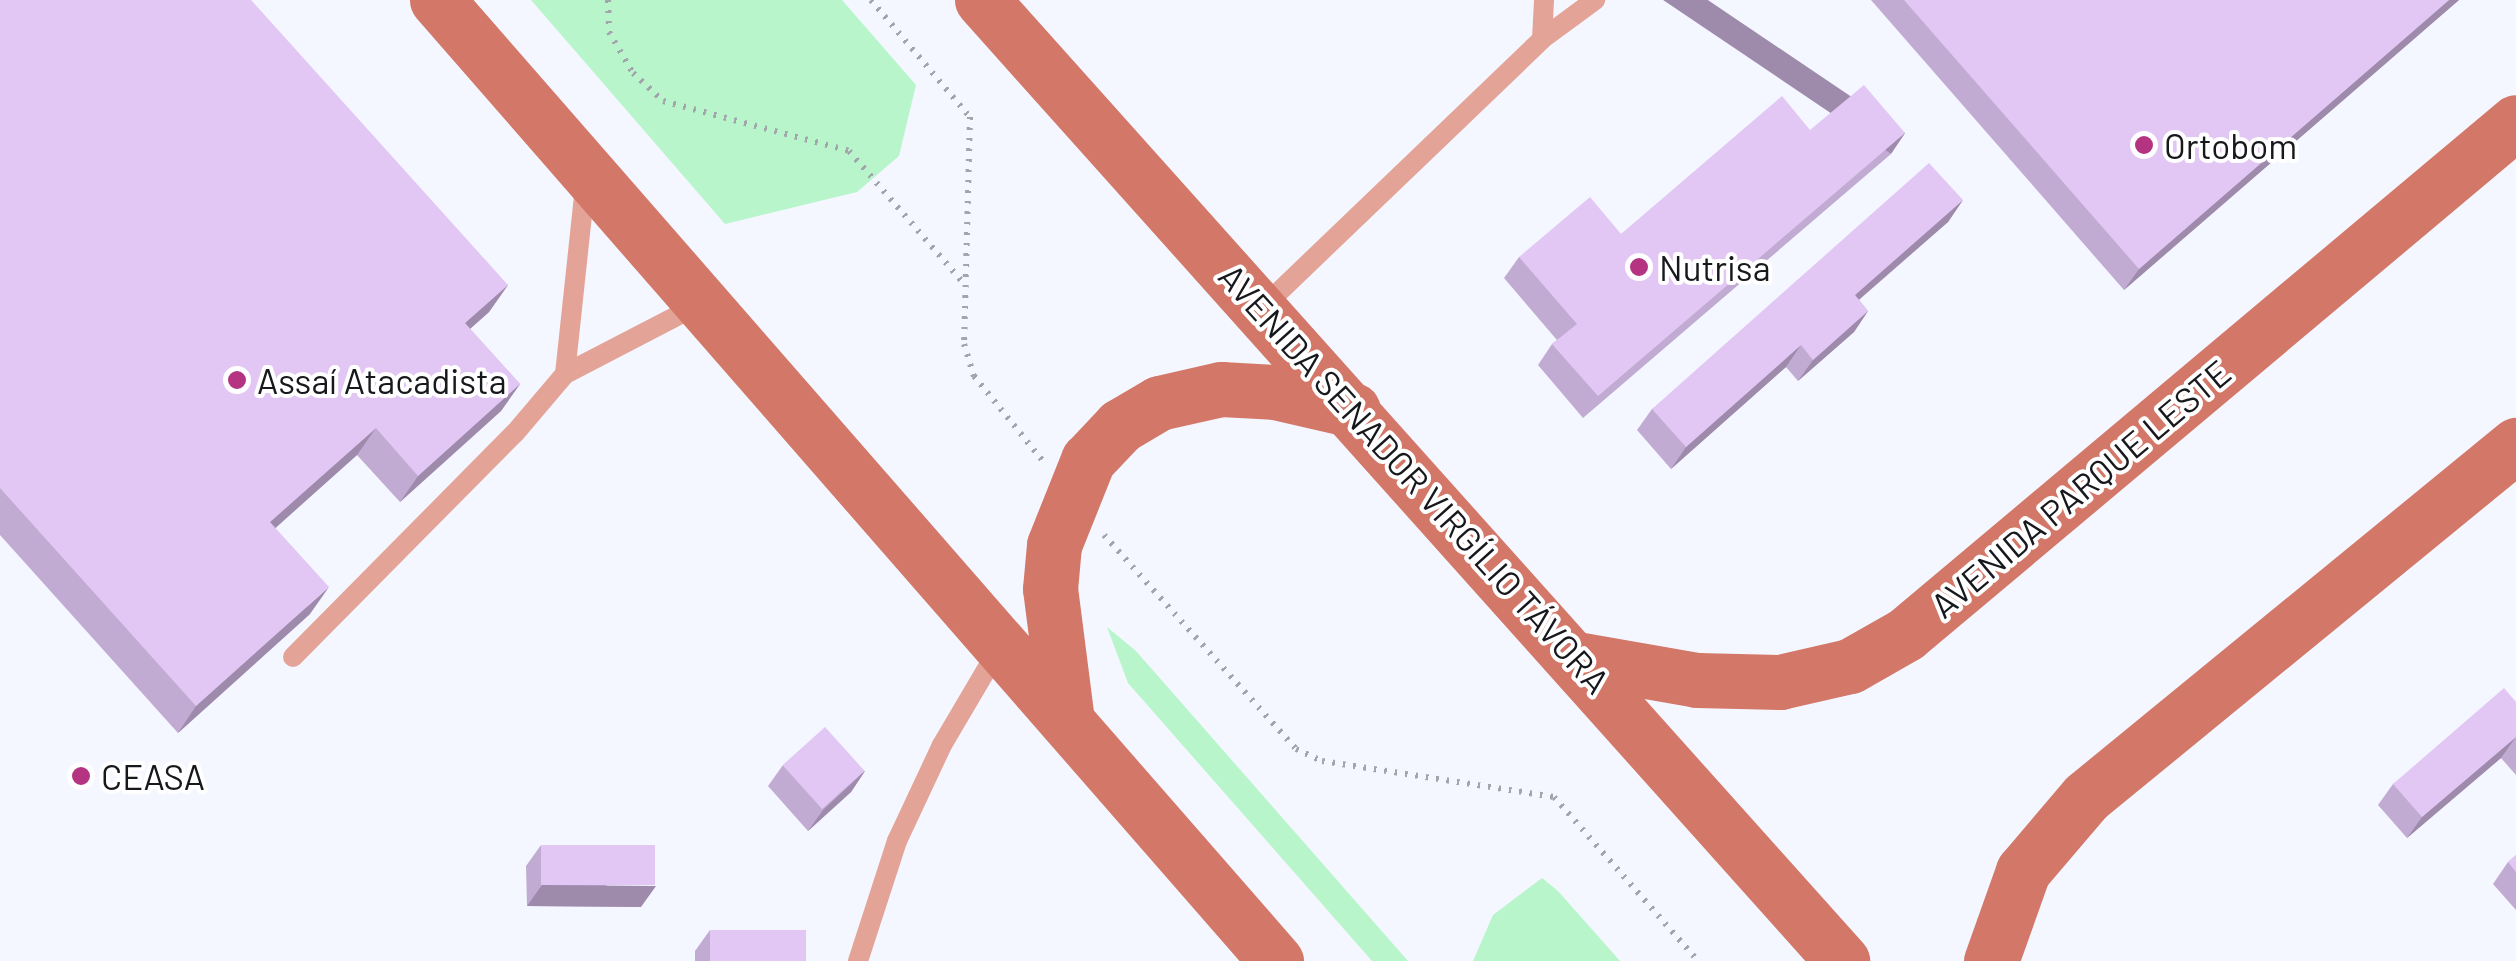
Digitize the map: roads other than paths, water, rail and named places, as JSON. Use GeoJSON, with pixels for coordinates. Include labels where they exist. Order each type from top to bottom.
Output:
{"type":"FeatureCollection","features":[{"type":"Feature","properties":{"kind":"main road"},"geometry":{"type":"LineString","coordinates":[[437,0],[1276,961]]}},
{"type":"Feature","properties":{"kind":"main road","name":"AVENIDA SENADOR VIRGÍLIO TÁVORA"},"geometry":{"type":"LineString","coordinates":[[982,0],[1263,307],[1842,961]]}},
{"type":"Feature","properties":{"kind":"main road","name":"AVENIDA PARQUE LESTE"},"geometry":{"type":"LineString","coordinates":[[1578,659],[1697,680],[1780,682],[1850,666],[1892,642],[2516,122]]}},
{"type":"Feature","properties":{"kind":"main road"},"geometry":{"type":"LineString","coordinates":[[1068,721],[1050,589],[1069,494],[1088,460],[1120,426],[1159,404],[1221,389],[1275,392],[1353,410]]}},
{"type":"Feature","properties":{"kind":"main road"},"geometry":{"type":"LineString","coordinates":[[1991,961],[2024,871],[2086,798],[2516,445]]}},
{"type":"Feature","properties":{"kind":"lane"},"geometry":{"type":"LineString","coordinates":[[1542,39],[1544,0]]}},
{"type":"Feature","properties":{"kind":"lane"},"geometry":{"type":"LineString","coordinates":[[1263,307],[1542,39],[1595,0]]}},
{"type":"Feature","properties":{"kind":"lane"},"geometry":{"type":"LineString","coordinates":[[565,374],[585,169]]}},
{"type":"Feature","properties":{"kind":"lane"},"geometry":{"type":"LineString","coordinates":[[293,657],[515,433],[565,374],[702,302]]}},
{"type":"Feature","properties":{"kind":"lane"},"geometry":{"type":"LineString","coordinates":[[858,961],[898,841],[942,744],[1002,644]]}},
{"type":"Feature","properties":{"kind":"place","name":"Ortobom"},"geometry":{"type":"Point","coordinates":[2144,145]}},
{"type":"Feature","properties":{"kind":"place","name":"Nutrisa"},"geometry":{"type":"Point","coordinates":[1639,267]}},
{"type":"Feature","properties":{"kind":"place","name":"Assaí Atacadista"},"geometry":{"type":"Point","coordinates":[237,380]}},
{"type":"Feature","properties":{"kind":"place","name":"CEASA"},"geometry":{"type":"Point","coordinates":[81,776]}}]}
